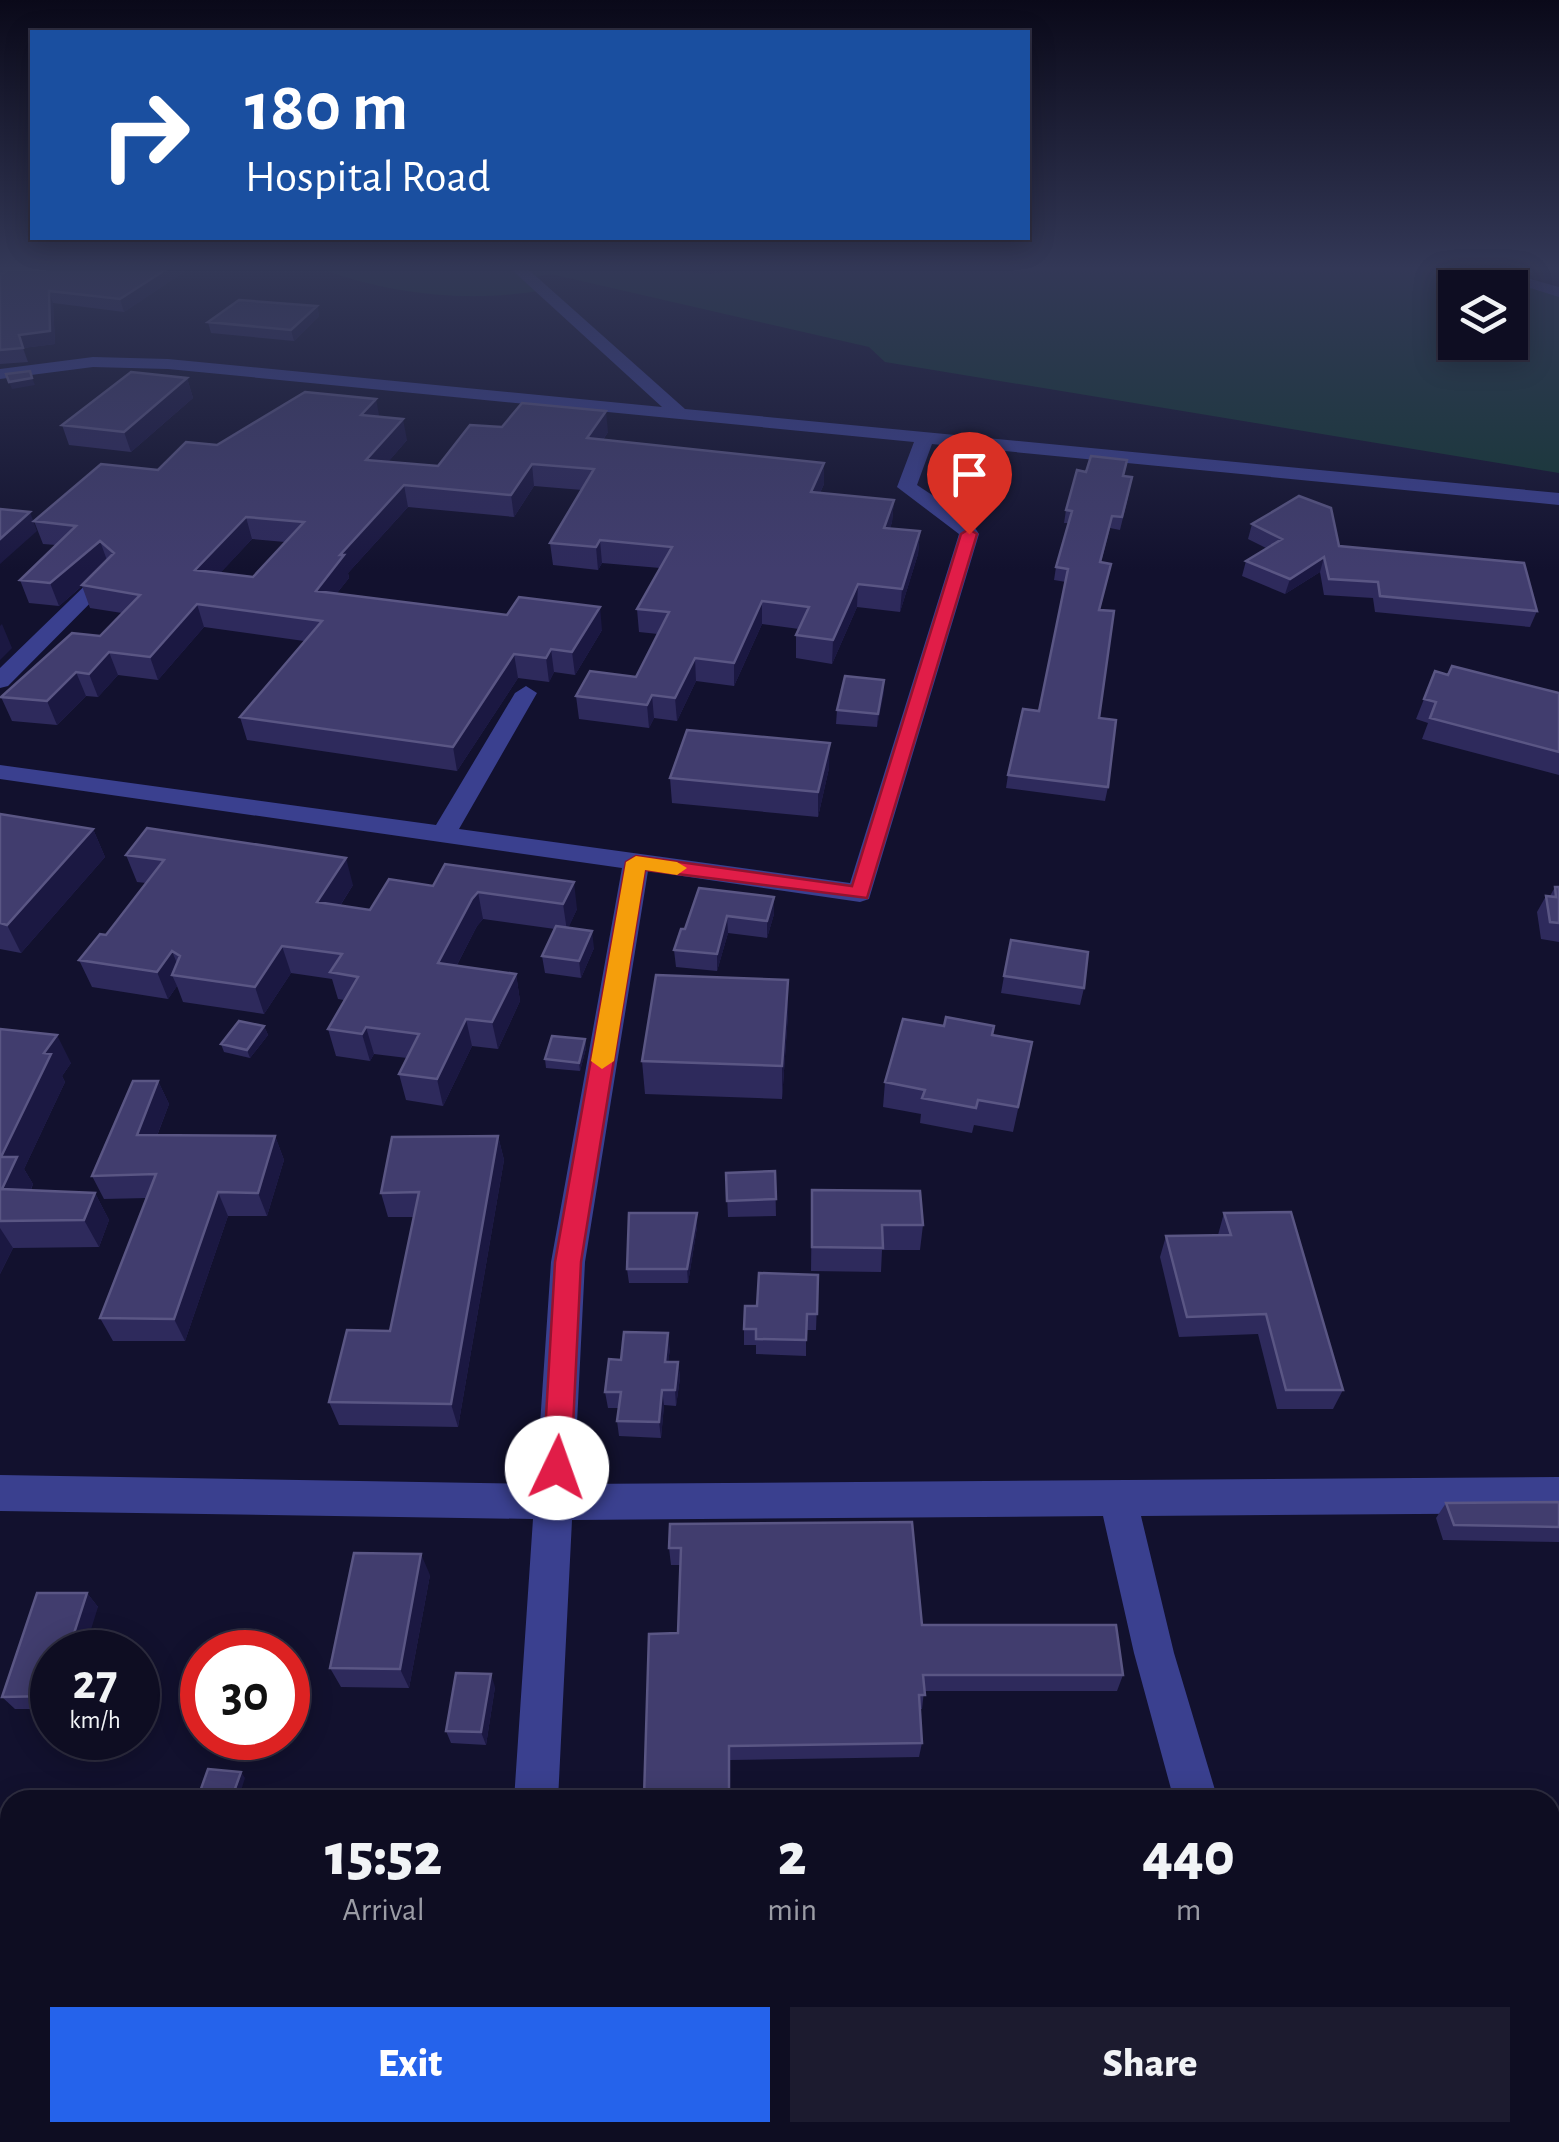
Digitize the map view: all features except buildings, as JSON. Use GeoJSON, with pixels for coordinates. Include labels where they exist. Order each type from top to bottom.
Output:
{"type":"FeatureCollection","features":[{"type":"Feature","properties":{"kind":"street"},"geometry":{"type":"LineString","coordinates":[[0,374],[31,370]]}},
{"type":"Feature","properties":{"kind":"street"},"geometry":{"type":"LineString","coordinates":[[227,370],[1559,499]]}},
{"type":"Feature","properties":{"kind":"street"},"geometry":{"type":"LineString","coordinates":[[630,370],[678,413]]}},
{"type":"Feature","properties":{"kind":"street"},"geometry":{"type":"LineString","coordinates":[[0,772],[860,894],[969,534],[963,524],[907,488],[925,437]]}},
{"type":"Feature","properties":{"kind":"street"},"geometry":{"type":"LineString","coordinates":[[0,681],[109,573]]}},
{"type":"Feature","properties":{"kind":"street"},"geometry":{"type":"LineString","coordinates":[[443,835],[526,693]]}},
{"type":"Feature","properties":{"kind":"street"},"geometry":{"type":"LineString","coordinates":[[537,1790],[568,1262],[636,862]]}},
{"type":"Feature","properties":{"kind":"street"},"geometry":{"type":"LineString","coordinates":[[0,1492],[555,1502],[1559,1495]]}},
{"type":"Feature","properties":{"kind":"street"},"geometry":{"type":"LineString","coordinates":[[1118,1497],[1154,1653],[1193,1790]]}},
{"type":"Feature","properties":{"kind":"green space"},"geometry":{"type":"Polygon","coordinates":[[[933,370],[1559,370],[1559,473],[933,370]]]}},
{"type":"Feature","properties":{"kind":"slow traffic"},"geometry":{"type":"LineString","coordinates":[[602,1061],[636,862],[677,868]]}},
{"type":"Feature","properties":{"kind":"route"},"geometry":{"type":"LineString","coordinates":[[557,1468],[568,1262],[636,862],[860,894],[969,534]]}}]}
